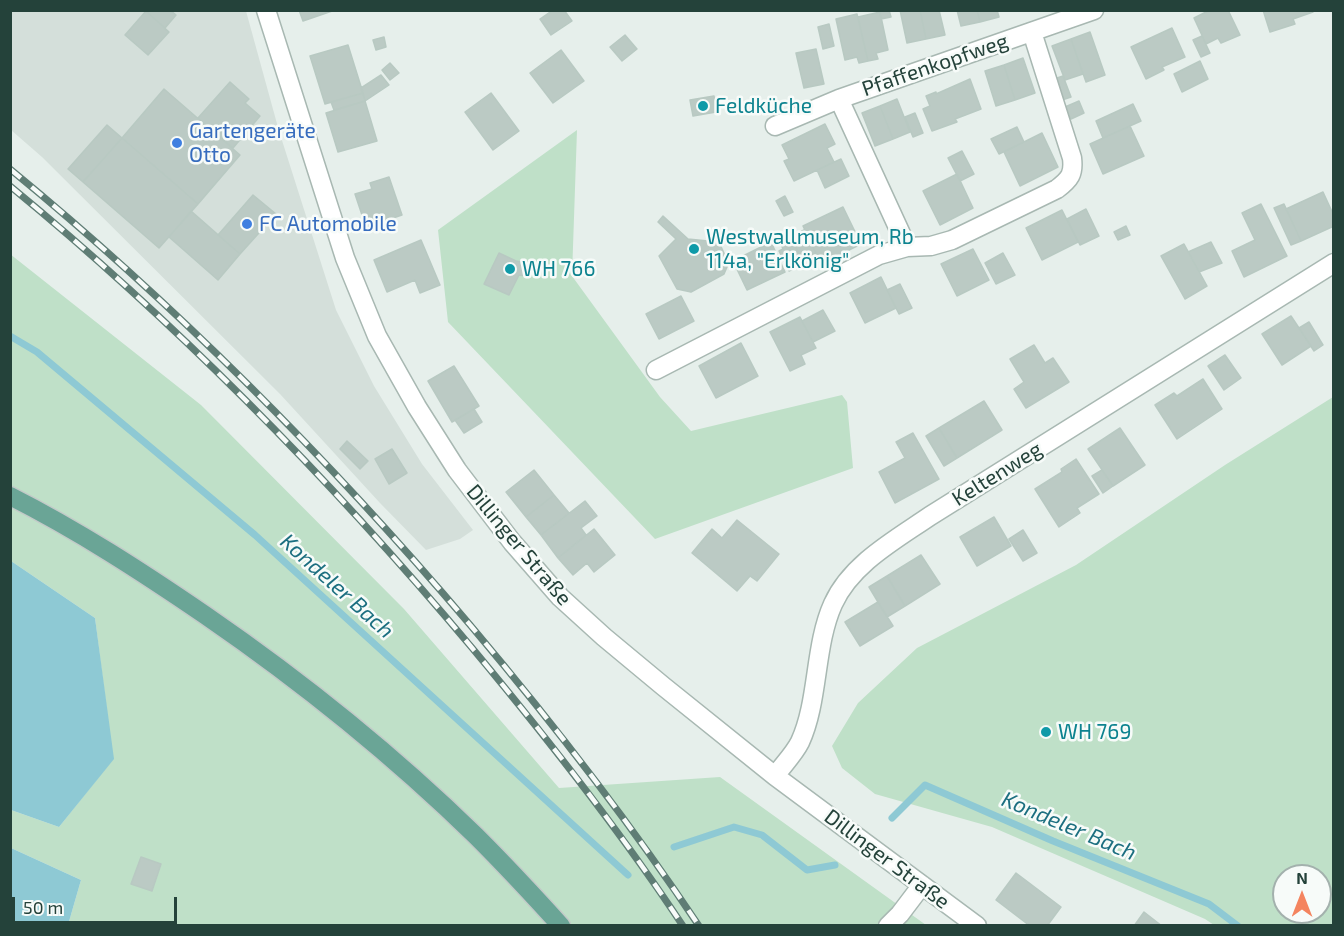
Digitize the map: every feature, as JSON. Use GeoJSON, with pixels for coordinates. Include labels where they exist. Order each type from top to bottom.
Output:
{"type":"FeatureCollection","features":[{"type":"Feature","properties":{"kind":"main road"},"geometry":{"type":"LineString","coordinates":[[10,496],[55,519],[134,566],[243,642],[341,716],[477,837],[561,926]]}},
{"type":"Feature","properties":{"kind":"street","name":"Dillinger Straße"},"geometry":{"type":"LineString","coordinates":[[266,10],[321,188],[377,336],[457,470],[512,542],[560,597],[655,680],[775,776],[977,926]]}},
{"type":"Feature","properties":{"kind":"street","name":"Pfaffenkopfweg"},"geometry":{"type":"LineString","coordinates":[[775,126],[839,99],[1094,10]]}},
{"type":"Feature","properties":{"kind":"street","name":"Pfaffenkopfweg"},"geometry":{"type":"LineString","coordinates":[[656,370],[879,255],[908,247],[931,246],[952,240],[1057,189],[1068,180],[1074,171],[1072,158],[1032,32]]}},
{"type":"Feature","properties":{"kind":"street","name":"Pfaffenkopfweg"},"geometry":{"type":"LineString","coordinates":[[839,99],[908,247]]}},
{"type":"Feature","properties":{"kind":"street","name":"Keltenweg"},"geometry":{"type":"LineString","coordinates":[[775,776],[799,745],[807,724],[832,605],[846,582],[868,559],[930,516],[1334,263]]}},
{"type":"Feature","properties":{"kind":"street"},"geometry":{"type":"LineString","coordinates":[[888,926],[922,885]]}},
{"type":"Feature","properties":{"kind":"shaded area"},"geometry":{"type":"Polygon","coordinates":[[[11,11],[246,11],[279,131],[336,310],[374,386],[422,464],[473,530],[460,539],[426,550],[280,394],[42,157],[11,130],[11,11]]]}},
{"type":"Feature","properties":{"kind":"green space"},"geometry":{"type":"Polygon","coordinates":[[[577,130],[572,276],[660,397],[691,431],[842,395],[847,402],[853,468],[655,539],[448,322],[438,230],[577,130]]]}},
{"type":"Feature","properties":{"kind":"green space"},"geometry":{"type":"Polygon","coordinates":[[[10,254],[201,405],[404,609],[559,788],[720,777],[926,925],[68,925],[81,880],[11,848],[11,810],[59,827],[113,759],[95,618],[11,561],[10,254]]]}},
{"type":"Feature","properties":{"kind":"green space"},"geometry":{"type":"Polygon","coordinates":[[[1333,397],[1333,925],[1214,925],[1205,919],[992,827],[875,794],[842,768],[832,746],[858,703],[917,648],[1076,565],[1225,465],[1333,397]]]}},
{"type":"Feature","properties":{"kind":"water"},"geometry":{"type":"Polygon","coordinates":[[[11,561],[95,618],[114,759],[59,827],[11,810],[11,561]]]}},
{"type":"Feature","properties":{"kind":"water"},"geometry":{"type":"Polygon","coordinates":[[[11,848],[81,880],[68,925],[11,925],[11,848]]]}},
{"type":"Feature","properties":{"kind":"building"},"geometry":{"type":"Polygon","coordinates":[[[148,10],[170,10],[176,15],[165,28],[147,12],[148,10]]]}},
{"type":"Feature","properties":{"kind":"building"},"geometry":{"type":"Polygon","coordinates":[[[299,10],[335,10],[303,21],[299,10]]]}},
{"type":"Feature","properties":{"kind":"building"},"geometry":{"type":"Polygon","coordinates":[[[553,10],[564,10],[572,21],[551,35],[540,19],[553,10]]]}},
{"type":"Feature","properties":{"kind":"building"},"geometry":{"type":"Polygon","coordinates":[[[879,10],[889,10],[891,17],[881,19],[879,10]]]}},
{"type":"Feature","properties":{"kind":"building"},"geometry":{"type":"Polygon","coordinates":[[[900,10],[920,10],[926,39],[907,43],[900,10]]]}},
{"type":"Feature","properties":{"kind":"building"},"geometry":{"type":"Polygon","coordinates":[[[920,10],[939,10],[945,35],[926,39],[920,10]]]}},
{"type":"Feature","properties":{"kind":"building"},"geometry":{"type":"Polygon","coordinates":[[[957,10],[977,10],[980,22],[961,26],[957,10]]]}},
{"type":"Feature","properties":{"kind":"building"},"geometry":{"type":"Polygon","coordinates":[[[977,10],[997,10],[999,17],[980,22],[977,10]]]}},
{"type":"Feature","properties":{"kind":"building"},"geometry":{"type":"Polygon","coordinates":[[[1210,10],[1228,10],[1240,35],[1221,43],[1218,38],[1206,44],[1194,18],[1210,10]]]}},
{"type":"Feature","properties":{"kind":"building"},"geometry":{"type":"Polygon","coordinates":[[[1263,10],[1313,10],[1313,12],[1293,19],[1295,24],[1270,32],[1263,10]]]}},
{"type":"Feature","properties":{"kind":"building"},"geometry":{"type":"Polygon","coordinates":[[[146,11],[169,32],[148,55],[125,35],[146,11]]]}},
{"type":"Feature","properties":{"kind":"building"},"geometry":{"type":"Polygon","coordinates":[[[880,12],[888,50],[876,53],[878,59],[868,61],[858,17],[880,12]]]}},
{"type":"Feature","properties":{"kind":"building"},"geometry":{"type":"Polygon","coordinates":[[[857,14],[868,61],[859,63],[857,57],[845,60],[836,19],[857,14]]]}},
{"type":"Feature","properties":{"kind":"building"},"geometry":{"type":"Polygon","coordinates":[[[829,24],[834,46],[823,49],[818,27],[829,24]]]}},
{"type":"Feature","properties":{"kind":"building"},"geometry":{"type":"Polygon","coordinates":[[[1172,28],[1185,57],[1162,67],[1164,70],[1146,79],[1131,47],[1172,28]]]}},
{"type":"Feature","properties":{"kind":"building"},"geometry":{"type":"Polygon","coordinates":[[[1090,32],[1105,75],[1086,82],[1071,39],[1090,32]]]}},
{"type":"Feature","properties":{"kind":"building"},"geometry":{"type":"Polygon","coordinates":[[[625,35],[637,49],[622,61],[610,47],[625,35]]]}},
{"type":"Feature","properties":{"kind":"building"},"geometry":{"type":"Polygon","coordinates":[[[1202,36],[1210,53],[1201,57],[1193,40],[1202,36]]]}},
{"type":"Feature","properties":{"kind":"building"},"geometry":{"type":"Polygon","coordinates":[[[384,37],[386,47],[376,50],[373,40],[384,37]]]}},
{"type":"Feature","properties":{"kind":"building"},"geometry":{"type":"Polygon","coordinates":[[[1071,39],[1083,74],[1065,80],[1052,46],[1071,39]]]}},
{"type":"Feature","properties":{"kind":"building"},"geometry":{"type":"Polygon","coordinates":[[[348,45],[363,93],[325,104],[310,56],[348,45]]]}},
{"type":"Feature","properties":{"kind":"building"},"geometry":{"type":"Polygon","coordinates":[[[816,49],[824,84],[804,88],[796,53],[816,49]]]}},
{"type":"Feature","properties":{"kind":"building"},"geometry":{"type":"Polygon","coordinates":[[[561,50],[584,81],[553,103],[530,73],[561,50]]]}},
{"type":"Feature","properties":{"kind":"building"},"geometry":{"type":"Polygon","coordinates":[[[1023,58],[1035,93],[1015,100],[1004,65],[1023,58]]]}},
{"type":"Feature","properties":{"kind":"building"},"geometry":{"type":"Polygon","coordinates":[[[1200,61],[1208,79],[1182,92],[1174,74],[1200,61]]]}},
{"type":"Feature","properties":{"kind":"building"},"geometry":{"type":"Polygon","coordinates":[[[390,63],[399,73],[390,80],[382,70],[390,63]]]}},
{"type":"Feature","properties":{"kind":"building"},"geometry":{"type":"Polygon","coordinates":[[[1004,65],[1015,100],[996,106],[985,71],[1004,65]]]}},
{"type":"Feature","properties":{"kind":"building"},"geometry":{"type":"Polygon","coordinates":[[[381,75],[389,85],[365,101],[361,88],[381,75]]]}},
{"type":"Feature","properties":{"kind":"building"},"geometry":{"type":"Polygon","coordinates":[[[1063,76],[1071,97],[1062,100],[1054,79],[1063,76]]]}},
{"type":"Feature","properties":{"kind":"building"},"geometry":{"type":"Polygon","coordinates":[[[970,79],[981,109],[955,119],[957,122],[932,131],[923,109],[930,106],[926,96],[970,79]]]}},
{"type":"Feature","properties":{"kind":"building"},"geometry":{"type":"Polygon","coordinates":[[[230,82],[249,99],[245,103],[260,116],[233,148],[198,118],[230,82]]]}},
{"type":"Feature","properties":{"kind":"building","name":"Gartengeräte Otto"},"geometry":{"type":"Polygon","coordinates":[[[164,89],[240,155],[198,204],[122,138],[164,89]]]}},
{"type":"Feature","properties":{"kind":"building"},"geometry":{"type":"Polygon","coordinates":[[[363,93],[365,101],[334,110],[331,102],[363,93]]]}},
{"type":"Feature","properties":{"kind":"building"},"geometry":{"type":"Polygon","coordinates":[[[491,93],[519,131],[493,150],[465,112],[491,93]]]}},
{"type":"Feature","properties":{"kind":"building","name":"Feldküche"},"geometry":{"type":"Polygon","coordinates":[[[714,96],[716,112],[693,116],[690,100],[714,96]]]}},
{"type":"Feature","properties":{"kind":"building"},"geometry":{"type":"Polygon","coordinates":[[[897,99],[910,132],[893,139],[880,106],[897,99]]]}},
{"type":"Feature","properties":{"kind":"building"},"geometry":{"type":"Polygon","coordinates":[[[365,101],[377,141],[338,152],[326,113],[365,101]]]}},
{"type":"Feature","properties":{"kind":"building"},"geometry":{"type":"Polygon","coordinates":[[[1079,101],[1084,113],[1071,119],[1065,107],[1079,101]]]}},
{"type":"Feature","properties":{"kind":"building"},"geometry":{"type":"Polygon","coordinates":[[[1133,104],[1141,121],[1103,138],[1096,121],[1133,104]]]}},
{"type":"Feature","properties":{"kind":"building"},"geometry":{"type":"Polygon","coordinates":[[[880,106],[893,139],[875,146],[862,113],[880,106]]]}},
{"type":"Feature","properties":{"kind":"building"},"geometry":{"type":"Polygon","coordinates":[[[915,113],[923,133],[913,137],[905,117],[915,113]]]}},
{"type":"Feature","properties":{"kind":"building"},"geometry":{"type":"Polygon","coordinates":[[[825,124],[835,144],[827,148],[834,162],[794,181],[784,161],[789,159],[782,145],[825,124]]]}},
{"type":"Feature","properties":{"kind":"building"},"geometry":{"type":"Polygon","coordinates":[[[107,125],[122,138],[83,182],[68,169],[107,125]]]}},
{"type":"Feature","properties":{"kind":"building"},"geometry":{"type":"Polygon","coordinates":[[[1130,126],[1144,156],[1103,174],[1090,144],[1130,126]]]}},
{"type":"Feature","properties":{"kind":"building"},"geometry":{"type":"Polygon","coordinates":[[[1017,127],[1024,142],[999,154],[991,139],[1017,127]]]}},
{"type":"Feature","properties":{"kind":"building"},"geometry":{"type":"Polygon","coordinates":[[[1042,133],[1058,167],[1020,186],[1004,152],[1042,133]]]}},
{"type":"Feature","properties":{"kind":"building"},"geometry":{"type":"Polygon","coordinates":[[[122,138],[198,204],[159,248],[83,182],[122,138]]]}},
{"type":"Feature","properties":{"kind":"building"},"geometry":{"type":"Polygon","coordinates":[[[962,151],[974,174],[960,181],[948,158],[962,151]]]}},
{"type":"Feature","properties":{"kind":"building"},"geometry":{"type":"Polygon","coordinates":[[[841,159],[849,176],[825,188],[817,170],[841,159]]]}},
{"type":"Feature","properties":{"kind":"building"},"geometry":{"type":"Polygon","coordinates":[[[957,174],[973,208],[940,225],[923,191],[957,174]]]}},
{"type":"Feature","properties":{"kind":"building"},"geometry":{"type":"Polygon","coordinates":[[[389,177],[402,215],[366,227],[355,194],[372,189],[370,183],[389,177]]]}},
{"type":"Feature","properties":{"kind":"building"},"geometry":{"type":"Polygon","coordinates":[[[1323,192],[1334,216],[1334,226],[1301,241],[1286,209],[1323,192]]]}},
{"type":"Feature","properties":{"kind":"building","name":"FC Automobile"},"geometry":{"type":"Polygon","coordinates":[[[253,195],[276,214],[240,254],[218,235],[253,195]]]}},
{"type":"Feature","properties":{"kind":"building"},"geometry":{"type":"Polygon","coordinates":[[[785,196],[793,212],[784,216],[776,201],[785,196]]]}},
{"type":"Feature","properties":{"kind":"building"},"geometry":{"type":"Polygon","coordinates":[[[1261,204],[1287,256],[1244,277],[1232,251],[1255,240],[1242,213],[1261,204]]]}},
{"type":"Feature","properties":{"kind":"building"},"geometry":{"type":"Polygon","coordinates":[[[1284,204],[1301,241],[1291,245],[1274,208],[1284,204]]]}},
{"type":"Feature","properties":{"kind":"building"},"geometry":{"type":"Polygon","coordinates":[[[843,207],[861,244],[821,264],[803,226],[843,207]]]}},
{"type":"Feature","properties":{"kind":"building"},"geometry":{"type":"Polygon","coordinates":[[[1086,209],[1099,236],[1080,245],[1067,219],[1086,209]]]}},
{"type":"Feature","properties":{"kind":"building"},"geometry":{"type":"Polygon","coordinates":[[[1062,210],[1078,242],[1042,260],[1026,228],[1062,210]]]}},
{"type":"Feature","properties":{"kind":"building"},"geometry":{"type":"Polygon","coordinates":[[[191,211],[240,254],[218,280],[169,237],[191,211]]]}},
{"type":"Feature","properties":{"kind":"building","name":"Westwallmuseum, Rb 114a, \"Erlkönig\""},"geometry":{"type":"Polygon","coordinates":[[[663,216],[688,239],[708,241],[715,233],[727,260],[724,274],[691,292],[677,289],[659,256],[676,239],[658,222],[663,216]]]}},
{"type":"Feature","properties":{"kind":"building"},"geometry":{"type":"Polygon","coordinates":[[[1126,226],[1130,235],[1118,240],[1114,232],[1126,226]]]}},
{"type":"Feature","properties":{"kind":"building"},"geometry":{"type":"Polygon","coordinates":[[[804,230],[816,253],[802,260],[791,237],[804,230]]]}},
{"type":"Feature","properties":{"kind":"building"},"geometry":{"type":"Polygon","coordinates":[[[791,237],[804,264],[789,271],[779,251],[783,249],[780,242],[791,237]]]}},
{"type":"Feature","properties":{"kind":"building"},"geometry":{"type":"Polygon","coordinates":[[[421,240],[440,285],[420,293],[415,280],[387,292],[374,260],[421,240]]]}},
{"type":"Feature","properties":{"kind":"building"},"geometry":{"type":"Polygon","coordinates":[[[771,242],[785,272],[747,290],[733,261],[771,242]]]}},
{"type":"Feature","properties":{"kind":"building"},"geometry":{"type":"Polygon","coordinates":[[[1211,242],[1222,263],[1199,272],[1188,252],[1211,242]]]}},
{"type":"Feature","properties":{"kind":"building"},"geometry":{"type":"Polygon","coordinates":[[[1184,244],[1207,286],[1185,299],[1161,256],[1184,244]]]}},
{"type":"Feature","properties":{"kind":"building"},"geometry":{"type":"Polygon","coordinates":[[[973,249],[989,280],[957,296],[941,264],[973,249]]]}},
{"type":"Feature","properties":{"kind":"building","name":"WH 766"},"geometry":{"type":"Polygon","coordinates":[[[499,253],[516,261],[528,263],[527,276],[519,275],[509,295],[484,284],[499,253]]]}},
{"type":"Feature","properties":{"kind":"building"},"geometry":{"type":"Polygon","coordinates":[[[1003,253],[1015,275],[996,284],[985,263],[1003,253]]]}},
{"type":"Feature","properties":{"kind":"building"},"geometry":{"type":"Polygon","coordinates":[[[881,277],[896,308],[865,323],[850,293],[881,277]]]}},
{"type":"Feature","properties":{"kind":"building"},"geometry":{"type":"Polygon","coordinates":[[[900,284],[912,308],[899,314],[887,290],[900,284]]]}},
{"type":"Feature","properties":{"kind":"building"},"geometry":{"type":"Polygon","coordinates":[[[681,296],[694,321],[659,339],[646,314],[681,296]]]}},
{"type":"Feature","properties":{"kind":"building"},"geometry":{"type":"Polygon","coordinates":[[[823,310],[835,331],[813,342],[802,321],[823,310]]]}},
{"type":"Feature","properties":{"kind":"building"},"geometry":{"type":"Polygon","coordinates":[[[1291,316],[1311,346],[1282,365],[1262,334],[1291,316]]]}},
{"type":"Feature","properties":{"kind":"building"},"geometry":{"type":"Polygon","coordinates":[[[800,317],[816,348],[801,355],[805,364],[790,371],[770,332],[800,317]]]}},
{"type":"Feature","properties":{"kind":"building"},"geometry":{"type":"Polygon","coordinates":[[[1309,322],[1323,345],[1314,351],[1299,328],[1309,322]]]}},
{"type":"Feature","properties":{"kind":"building"},"geometry":{"type":"Polygon","coordinates":[[[741,343],[758,376],[716,398],[699,366],[741,343]]]}},
{"type":"Feature","properties":{"kind":"building"},"geometry":{"type":"Polygon","coordinates":[[[1034,345],[1045,363],[1053,358],[1069,382],[1026,408],[1014,389],[1024,382],[1010,359],[1034,345]]]}},
{"type":"Feature","properties":{"kind":"building"},"geometry":{"type":"Polygon","coordinates":[[[1225,355],[1241,378],[1224,390],[1208,366],[1225,355]]]}},
{"type":"Feature","properties":{"kind":"building"},"geometry":{"type":"Polygon","coordinates":[[[454,366],[479,406],[452,422],[428,381],[454,366]]]}},
{"type":"Feature","properties":{"kind":"building"},"geometry":{"type":"Polygon","coordinates":[[[1203,379],[1222,409],[1177,439],[1155,405],[1174,393],[1177,396],[1203,379]]]}},
{"type":"Feature","properties":{"kind":"building"},"geometry":{"type":"Polygon","coordinates":[[[984,401],[1002,430],[957,458],[939,428],[984,401]]]}},
{"type":"Feature","properties":{"kind":"building"},"geometry":{"type":"Polygon","coordinates":[[[474,409],[482,422],[464,433],[455,420],[474,409]]]}},
{"type":"Feature","properties":{"kind":"building"},"geometry":{"type":"Polygon","coordinates":[[[939,428],[957,458],[944,466],[926,436],[939,428]]]}},
{"type":"Feature","properties":{"kind":"building"},"geometry":{"type":"Polygon","coordinates":[[[1120,428],[1145,465],[1113,486],[1088,449],[1120,428]]]}},
{"type":"Feature","properties":{"kind":"building"},"geometry":{"type":"Polygon","coordinates":[[[913,433],[939,479],[895,503],[879,472],[905,458],[896,442],[913,433]]]}},
{"type":"Feature","properties":{"kind":"building"},"geometry":{"type":"Polygon","coordinates":[[[347,441],[368,461],[360,469],[340,449],[347,441]]]}},
{"type":"Feature","properties":{"kind":"building"},"geometry":{"type":"Polygon","coordinates":[[[392,449],[407,473],[389,484],[375,459],[392,449]]]}},
{"type":"Feature","properties":{"kind":"building"},"geometry":{"type":"Polygon","coordinates":[[[1076,459],[1099,494],[1077,508],[1080,513],[1059,527],[1035,489],[1062,472],[1061,469],[1076,459]]]}},
{"type":"Feature","properties":{"kind":"building"},"geometry":{"type":"Polygon","coordinates":[[[534,470],[554,495],[526,517],[506,492],[534,470]]]}},
{"type":"Feature","properties":{"kind":"building"},"geometry":{"type":"Polygon","coordinates":[[[1102,470],[1113,486],[1103,493],[1092,476],[1102,470]]]}},
{"type":"Feature","properties":{"kind":"building"},"geometry":{"type":"Polygon","coordinates":[[[554,495],[569,513],[541,535],[526,517],[554,495]]]}},
{"type":"Feature","properties":{"kind":"building"},"geometry":{"type":"Polygon","coordinates":[[[585,501],[597,516],[581,528],[586,535],[558,558],[541,535],[585,501]]]}},
{"type":"Feature","properties":{"kind":"building"},"geometry":{"type":"Polygon","coordinates":[[[994,517],[1011,546],[977,566],[960,537],[994,517]]]}},
{"type":"Feature","properties":{"kind":"building"},"geometry":{"type":"Polygon","coordinates":[[[737,520],[779,554],[757,581],[750,576],[737,591],[692,553],[712,529],[722,538],[737,520]]]}},
{"type":"Feature","properties":{"kind":"building"},"geometry":{"type":"Polygon","coordinates":[[[594,529],[615,555],[594,572],[587,563],[573,575],[558,558],[594,529]]]}},
{"type":"Feature","properties":{"kind":"building"},"geometry":{"type":"Polygon","coordinates":[[[1023,530],[1037,553],[1023,561],[1009,539],[1023,530]]]}},
{"type":"Feature","properties":{"kind":"building"},"geometry":{"type":"Polygon","coordinates":[[[921,555],[940,584],[905,606],[887,576],[921,555]]]}},
{"type":"Feature","properties":{"kind":"building"},"geometry":{"type":"Polygon","coordinates":[[[887,576],[905,606],[887,617],[869,587],[887,576]]]}},
{"type":"Feature","properties":{"kind":"building"},"geometry":{"type":"Polygon","coordinates":[[[878,602],[893,626],[860,646],[845,622],[878,602]]]}},
{"type":"Feature","properties":{"kind":"building"},"geometry":{"type":"Polygon","coordinates":[[[141,857],[161,864],[152,891],[131,884],[141,857]]]}},
{"type":"Feature","properties":{"kind":"building"},"geometry":{"type":"Polygon","coordinates":[[[1016,873],[1061,907],[1047,926],[1030,926],[996,900],[1016,873]]]}},
{"type":"Feature","properties":{"kind":"building"},"geometry":{"type":"Polygon","coordinates":[[[1144,912],[1162,926],[1134,926],[1144,912]]]}},
{"type":"Feature","properties":{"kind":"waterway","name":"Kondeler Bach"},"geometry":{"type":"LineString","coordinates":[[10,336],[37,352],[255,535],[628,875]]}},
{"type":"Feature","properties":{"kind":"waterway","name":"Kondeler Bach"},"geometry":{"type":"LineString","coordinates":[[892,818],[925,785],[1053,841],[1209,904],[1238,926]]}},
{"type":"Feature","properties":{"kind":"waterway","name":"Kondeler Bach"},"geometry":{"type":"LineString","coordinates":[[674,847],[734,827],[762,835],[807,870],[835,865]]}},
{"type":"Feature","properties":{"kind":"railway"},"geometry":{"type":"LineString","coordinates":[[10,169],[72,221],[193,331],[251,387],[364,504],[471,626],[560,735],[645,848],[699,926]]}},
{"type":"Feature","properties":{"kind":"railway"},"geometry":{"type":"LineString","coordinates":[[10,186],[134,293],[193,349],[252,407],[365,526],[473,649],[555,750],[634,854],[683,926]]}},
{"type":"Feature","properties":{"kind":"place","name":"Feldküche"},"geometry":{"type":"Point","coordinates":[703,106]}},
{"type":"Feature","properties":{"kind":"place","name":"Gartengeräte Otto"},"geometry":{"type":"Point","coordinates":[177,143]}},
{"type":"Feature","properties":{"kind":"place","name":"FC Automobile"},"geometry":{"type":"Point","coordinates":[247,224]}},
{"type":"Feature","properties":{"kind":"place","name":"Westwallmuseum, Rb 114a, \"Erlkönig\""},"geometry":{"type":"Point","coordinates":[694,249]}},
{"type":"Feature","properties":{"kind":"place","name":"WH 766"},"geometry":{"type":"Point","coordinates":[510,269]}},
{"type":"Feature","properties":{"kind":"place","name":"WH 769"},"geometry":{"type":"Point","coordinates":[1046,732]}}]}
